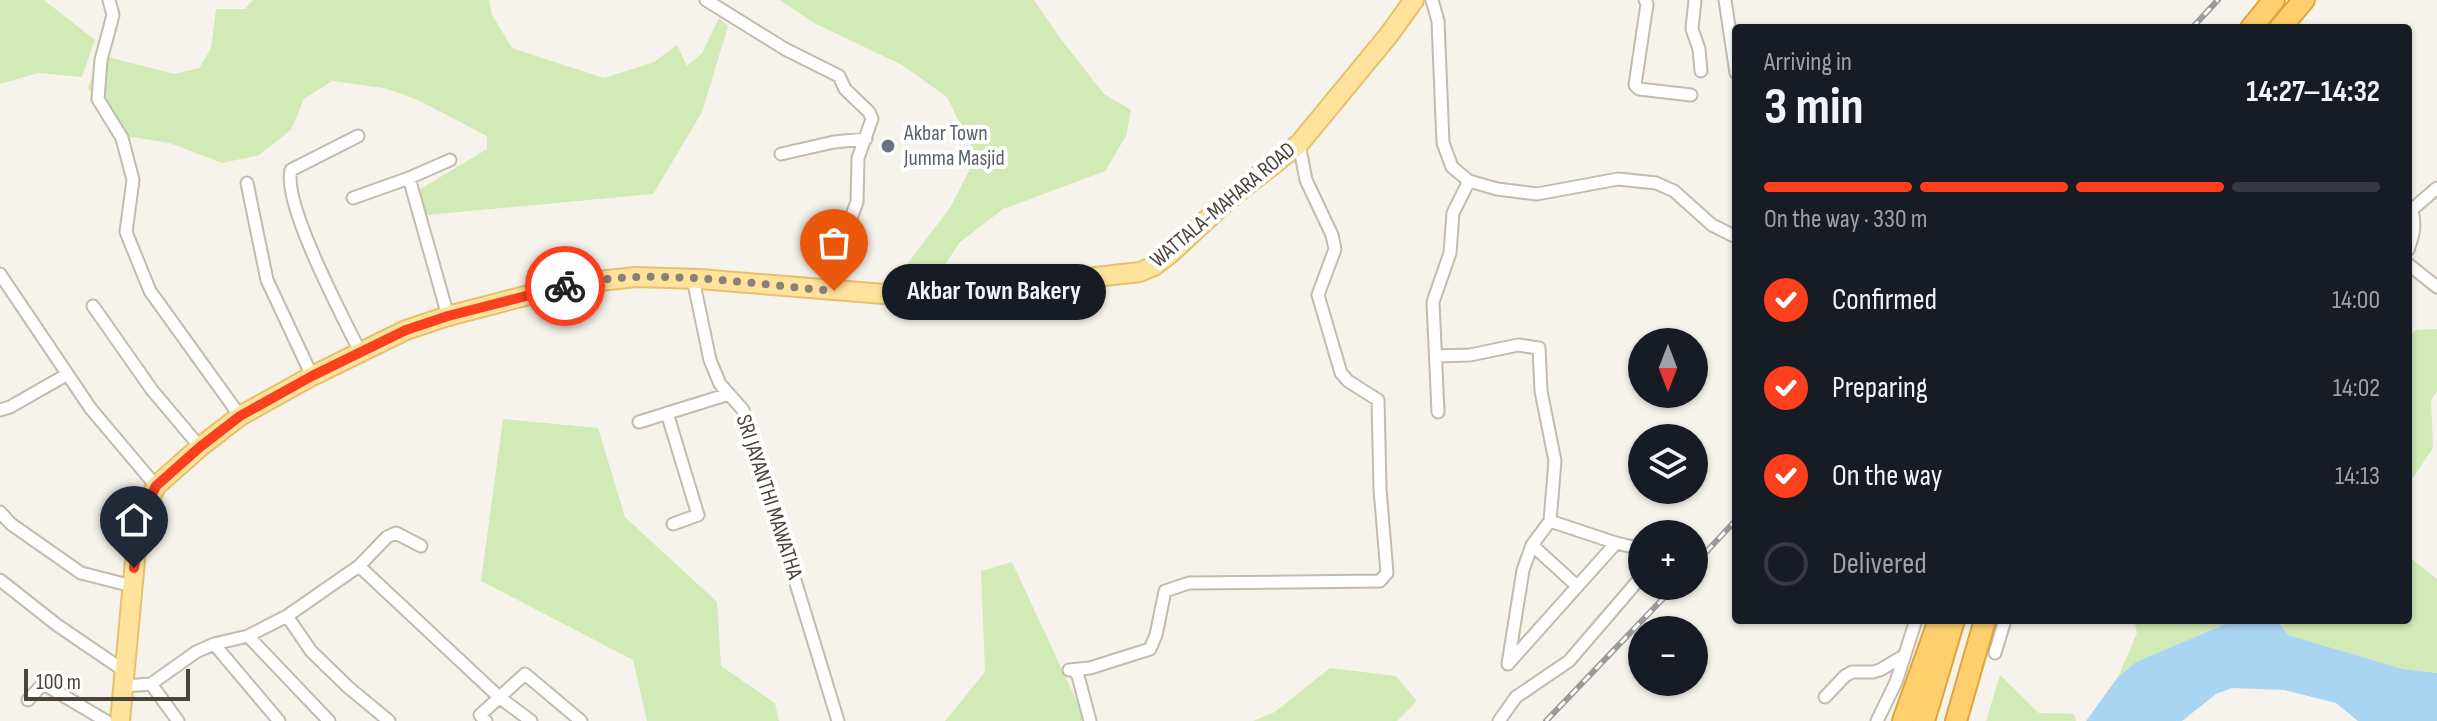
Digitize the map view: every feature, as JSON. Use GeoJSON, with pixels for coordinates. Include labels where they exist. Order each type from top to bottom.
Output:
{"type":"FeatureCollection","features":[{"type":"Feature","properties":{"kind":"highway"},"geometry":{"type":"LineString","coordinates":[[2254,24],[2274,0]]}},
{"type":"Feature","properties":{"kind":"highway"},"geometry":{"type":"LineString","coordinates":[[2283,24],[2304,0]]}},
{"type":"Feature","properties":{"kind":"highway"},"geometry":{"type":"LineString","coordinates":[[1903,721],[1939,624]]}},
{"type":"Feature","properties":{"kind":"highway"},"geometry":{"type":"LineString","coordinates":[[1914,721],[1940,624]]}},
{"type":"Feature","properties":{"kind":"highway"},"geometry":{"type":"LineString","coordinates":[[1924,721],[1953,624]]}},
{"type":"Feature","properties":{"kind":"highway"},"geometry":{"type":"LineString","coordinates":[[1932,721],[1959,624]]}},
{"type":"Feature","properties":{"kind":"highway"},"geometry":{"type":"LineString","coordinates":[[1956,721],[1984,624]]}},
{"type":"Feature","properties":{"kind":"main road","name":"WATTALA-MAHARA ROAD"},"geometry":{"type":"LineString","coordinates":[[119,720],[136,550],[144,511],[156,486],[240,416],[406,330],[571,284],[636,277],[693,279],[921,297],[1140,272],[1171,253],[1228,200],[1299,144],[1414,0]]}},
{"type":"Feature","properties":{"kind":"street"},"geometry":{"type":"LineString","coordinates":[[109,0],[113,15],[101,60],[98,99],[122,138],[133,180],[126,232],[150,291],[240,416]]}},
{"type":"Feature","properties":{"kind":"street"},"geometry":{"type":"LineString","coordinates":[[706,0],[785,49],[839,76],[845,89],[869,112],[872,119],[858,158],[857,202],[836,257],[834,291]]}},
{"type":"Feature","properties":{"kind":"street"},"geometry":{"type":"LineString","coordinates":[[1432,0],[1438,21],[1443,143],[1452,167],[1469,181],[1497,189],[1537,194],[1618,179],[1656,183],[1674,191],[1712,225],[1732,235]]}},
{"type":"Feature","properties":{"kind":"street"},"geometry":{"type":"LineString","coordinates":[[1645,0],[1647,4],[1635,85],[1639,89],[1691,95]]}},
{"type":"Feature","properties":{"kind":"street"},"geometry":{"type":"LineString","coordinates":[[1695,0],[1692,29],[1699,49],[1701,71]]}},
{"type":"Feature","properties":{"kind":"street"},"geometry":{"type":"LineString","coordinates":[[1725,0],[1732,46]]}},
{"type":"Feature","properties":{"kind":"street"},"geometry":{"type":"LineString","coordinates":[[358,136],[291,170],[289,178],[300,223],[360,352]]}},
{"type":"Feature","properties":{"kind":"street"},"geometry":{"type":"LineString","coordinates":[[781,154],[834,142],[866,139]]}},
{"type":"Feature","properties":{"kind":"street"},"geometry":{"type":"LineString","coordinates":[[1090,721],[1078,676],[1072,670],[1090,668],[1150,649],[1165,591],[1189,583],[1380,581],[1387,573],[1380,489],[1378,400],[1341,373],[1318,295],[1335,249],[1332,235],[1306,180],[1299,144]]}},
{"type":"Feature","properties":{"kind":"street"},"geometry":{"type":"LineString","coordinates":[[353,198],[450,160]]}},
{"type":"Feature","properties":{"kind":"street"},"geometry":{"type":"LineString","coordinates":[[409,178],[448,316]]}},
{"type":"Feature","properties":{"kind":"street"},"geometry":{"type":"LineString","coordinates":[[1438,412],[1433,302],[1450,253],[1453,213],[1469,181]]}},
{"type":"Feature","properties":{"kind":"street"},"geometry":{"type":"LineString","coordinates":[[247,183],[267,280],[312,376]]}},
{"type":"Feature","properties":{"kind":"street"},"geometry":{"type":"LineString","coordinates":[[2412,210],[2437,188]]}},
{"type":"Feature","properties":{"kind":"street"},"geometry":{"type":"LineString","coordinates":[[2412,216],[2415,222],[2412,241]]}},
{"type":"Feature","properties":{"kind":"street"},"geometry":{"type":"LineString","coordinates":[[2412,267],[2437,287]]}},
{"type":"Feature","properties":{"kind":"street"},"geometry":{"type":"LineString","coordinates":[[0,274],[91,409],[156,486]]}},
{"type":"Feature","properties":{"kind":"street","name":"SRI JAYANTHI MAWATHA"},"geometry":{"type":"LineString","coordinates":[[693,279],[710,360],[720,384],[743,410],[838,721]]}},
{"type":"Feature","properties":{"kind":"street"},"geometry":{"type":"LineString","coordinates":[[93,306],[152,390],[200,447]]}},
{"type":"Feature","properties":{"kind":"street"},"geometry":{"type":"LineString","coordinates":[[1436,356],[1470,355],[1518,345],[1539,348],[1541,391],[1555,461],[1550,521],[1532,545],[1523,570],[1508,664],[1616,543]]}},
{"type":"Feature","properties":{"kind":"street"},"geometry":{"type":"LineString","coordinates":[[0,410],[66,375]]}},
{"type":"Feature","properties":{"kind":"street"},"geometry":{"type":"LineString","coordinates":[[639,422],[729,394]]}},
{"type":"Feature","properties":{"kind":"street"},"geometry":{"type":"LineString","coordinates":[[667,413],[698,515],[673,524]]}},
{"type":"Feature","properties":{"kind":"street"},"geometry":{"type":"LineString","coordinates":[[0,512],[11,524],[81,573],[132,586]]}},
{"type":"Feature","properties":{"kind":"street"},"geometry":{"type":"LineString","coordinates":[[1550,521],[1628,546]]}},
{"type":"Feature","properties":{"kind":"street"},"geometry":{"type":"LineString","coordinates":[[0,580],[125,679],[151,684],[196,652],[248,636],[287,616],[359,566],[387,537],[396,533],[421,546]]}},
{"type":"Feature","properties":{"kind":"street"},"geometry":{"type":"LineString","coordinates":[[1532,545],[1577,586]]}},
{"type":"Feature","properties":{"kind":"street"},"geometry":{"type":"LineString","coordinates":[[359,566],[499,697],[531,721]]}},
{"type":"Feature","properties":{"kind":"street"},"geometry":{"type":"LineString","coordinates":[[1499,721],[1516,697],[1569,661],[1628,592]]}},
{"type":"Feature","properties":{"kind":"street"},"geometry":{"type":"LineString","coordinates":[[287,616],[311,651],[389,721]]}},
{"type":"Feature","properties":{"kind":"street"},"geometry":{"type":"LineString","coordinates":[[1877,721],[1896,682],[1915,624]]}},
{"type":"Feature","properties":{"kind":"street"},"geometry":{"type":"LineString","coordinates":[[1995,653],[2004,624]]}},
{"type":"Feature","properties":{"kind":"street"},"geometry":{"type":"LineString","coordinates":[[248,636],[329,721]]}},
{"type":"Feature","properties":{"kind":"street"},"geometry":{"type":"LineString","coordinates":[[214,644],[279,721]]}},
{"type":"Feature","properties":{"kind":"street"},"geometry":{"type":"LineString","coordinates":[[1825,697],[1852,672],[1880,670],[1905,655]]}},
{"type":"Feature","properties":{"kind":"street"},"geometry":{"type":"LineString","coordinates":[[486,721],[480,715],[525,674],[581,721]]}},
{"type":"Feature","properties":{"kind":"street"},"geometry":{"type":"LineString","coordinates":[[151,684],[178,721]]}},
{"type":"Feature","properties":{"kind":"street"},"geometry":{"type":"LineString","coordinates":[[28,700],[41,686],[47,686],[119,720]]}},
{"type":"Feature","properties":{"kind":"green space"},"geometry":{"type":"Polygon","coordinates":[[[0,0],[44,0],[95,40],[82,77],[38,73],[0,84],[0,0]]]}},
{"type":"Feature","properties":{"kind":"green space"},"geometry":{"type":"Polygon","coordinates":[[[253,0],[489,0],[492,15],[512,48],[604,78],[654,62],[677,45],[687,66],[702,53],[719,18],[728,26],[702,112],[653,194],[426,215],[417,191],[487,149],[487,136],[418,100],[384,88],[332,81],[304,99],[291,130],[259,155],[222,163],[170,143],[125,136],[88,88],[100,55],[174,74],[199,68],[211,48],[216,9],[245,9],[253,0]]]}},
{"type":"Feature","properties":{"kind":"green space"},"geometry":{"type":"Polygon","coordinates":[[[780,0],[1034,0],[1104,94],[1131,110],[1126,136],[1105,171],[1003,209],[959,243],[935,281],[897,285],[904,268],[950,208],[976,157],[947,97],[902,65],[814,23],[780,0]]]}},
{"type":"Feature","properties":{"kind":"green space"},"geometry":{"type":"Polygon","coordinates":[[[2437,329],[2437,391],[2431,400],[2433,448],[2412,479],[2412,334],[2415,330],[2437,329]]]}},
{"type":"Feature","properties":{"kind":"green space"},"geometry":{"type":"Polygon","coordinates":[[[503,419],[598,428],[625,517],[717,602],[721,666],[775,703],[779,721],[647,721],[633,660],[481,581],[503,419]]]}},
{"type":"Feature","properties":{"kind":"green space"},"geometry":{"type":"Polygon","coordinates":[[[2412,559],[2437,579],[2437,673],[2403,669],[2288,635],[2280,624],[2412,624],[2412,559]]]}},
{"type":"Feature","properties":{"kind":"green space"},"geometry":{"type":"Polygon","coordinates":[[[1012,562],[1086,721],[945,721],[985,672],[981,571],[1012,562]]]}},
{"type":"Feature","properties":{"kind":"green space"},"geometry":{"type":"Polygon","coordinates":[[[2135,624],[2226,624],[2136,662],[2118,677],[2137,633],[2135,624]]]}},
{"type":"Feature","properties":{"kind":"green space"},"geometry":{"type":"Polygon","coordinates":[[[1330,668],[1396,676],[1417,701],[1397,721],[1253,721],[1275,712],[1330,668]]]}},
{"type":"Feature","properties":{"kind":"green space"},"geometry":{"type":"Polygon","coordinates":[[[2000,675],[2039,713],[2074,714],[2076,721],[1986,721],[2000,675]]]}},
{"type":"Feature","properties":{"kind":"water"},"geometry":{"type":"Polygon","coordinates":[[[2226,624],[2280,624],[2288,635],[2403,669],[2437,673],[2437,721],[2358,721],[2336,703],[2284,690],[2232,688],[2216,694],[2182,721],[2086,721],[2118,677],[2136,662],[2226,624]]]}},
{"type":"Feature","properties":{"kind":"railway"},"geometry":{"type":"LineString","coordinates":[[2196,24],[2218,0]]}},
{"type":"Feature","properties":{"kind":"railway"},"geometry":{"type":"LineString","coordinates":[[1708,550],[1732,524]]}},
{"type":"Feature","properties":{"kind":"railway"},"geometry":{"type":"LineString","coordinates":[[1546,721],[1662,600]]}},
{"type":"Feature","properties":{"kind":"way so far"},"geometry":{"type":"LineString","coordinates":[[565,286],[636,277],[699,279],[834,291]]}},
{"type":"Feature","properties":{"kind":"place","name":"Akbar Town Jumma Masjid"},"geometry":{"type":"Point","coordinates":[888,146]}},
{"type":"Feature","properties":{"kind":"place","name":"Akbar Town Bakery"},"geometry":{"type":"Point","coordinates":[834,291]}},
{"type":"Feature","properties":{"kind":"route"},"geometry":{"type":"LineString","coordinates":[[134,568],[144,511],[156,486],[240,416],[276,394],[406,330],[565,286]]}}]}
